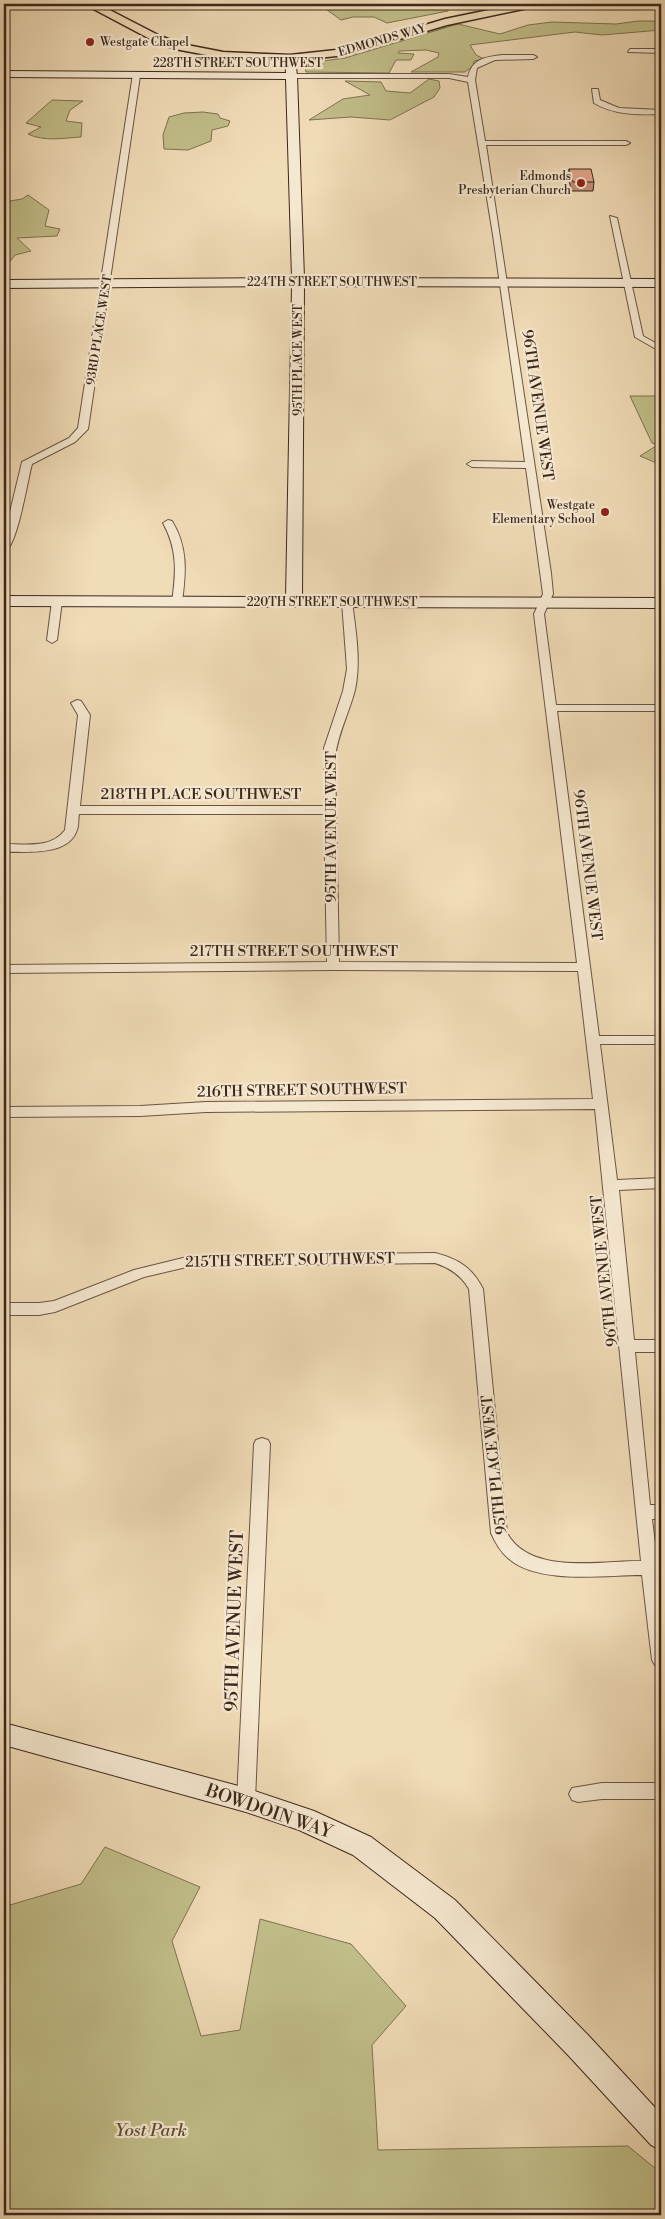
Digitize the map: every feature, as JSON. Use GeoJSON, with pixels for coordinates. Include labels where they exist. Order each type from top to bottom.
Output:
{"type":"FeatureCollection","features":[{"type":"Feature","properties":{"kind":"main road","name":"EDMONDS WAY"},"geometry":{"type":"LineString","coordinates":[[90,4],[156,38],[179,47],[223,55],[290,58],[346,52],[445,22],[533,4]]}},
{"type":"Feature","properties":{"kind":"street"},"geometry":{"type":"LineString","coordinates":[[630,51],[661,51]]}},
{"type":"Feature","properties":{"kind":"street"},"geometry":{"type":"LineString","coordinates":[[471,80],[474,67],[484,61],[508,57],[533,57]]}},
{"type":"Feature","properties":{"kind":"street","name":"95TH PLACE WEST"},"geometry":{"type":"LineString","coordinates":[[290,58],[297,282],[298,421],[294,602]]}},
{"type":"Feature","properties":{"kind":"street","name":"228TH STREET SOUTHWEST"},"geometry":{"type":"LineString","coordinates":[[4,74],[448,76],[471,80]]}},
{"type":"Feature","properties":{"kind":"street","name":"93RD PLACE WEST"},"geometry":{"type":"LineString","coordinates":[[4,549],[13,526],[27,462],[72,440],[83,430],[136,76]]}},
{"type":"Feature","properties":{"kind":"street","name":"96TH AVENUE WEST"},"geometry":{"type":"LineString","coordinates":[[471,80],[547,582],[548,594],[539,614],[611,1185],[643,1512],[661,1660]]}},
{"type":"Feature","properties":{"kind":"street"},"geometry":{"type":"LineString","coordinates":[[595,91],[597,100],[608,107],[634,111],[661,112]]}},
{"type":"Feature","properties":{"kind":"street"},"geometry":{"type":"LineString","coordinates":[[482,143],[626,142]]}},
{"type":"Feature","properties":{"kind":"street"},"geometry":{"type":"LineString","coordinates":[[613,218],[639,337],[661,350]]}},
{"type":"Feature","properties":{"kind":"street","name":"224TH STREET SOUTHWEST"},"geometry":{"type":"LineString","coordinates":[[4,284],[297,282],[661,283]]}},
{"type":"Feature","properties":{"kind":"street"},"geometry":{"type":"LineString","coordinates":[[472,464],[530,465]]}},
{"type":"Feature","properties":{"kind":"street"},"geometry":{"type":"LineString","coordinates":[[168,522],[177,537],[182,554],[177,602]]}},
{"type":"Feature","properties":{"kind":"street","name":"220TH STREET SOUTHWEST"},"geometry":{"type":"LineString","coordinates":[[4,601],[661,603]]}},
{"type":"Feature","properties":{"kind":"street"},"geometry":{"type":"LineString","coordinates":[[52,640],[57,602]]}},
{"type":"Feature","properties":{"kind":"street","name":"95TH AVENUE WEST"},"geometry":{"type":"LineString","coordinates":[[333,966],[328,810],[330,745],[349,692],[351,674],[348,602]]}},
{"type":"Feature","properties":{"kind":"street"},"geometry":{"type":"LineString","coordinates":[[4,848],[46,847],[58,844],[66,839],[71,830],[84,715],[77,703]]}},
{"type":"Feature","properties":{"kind":"street"},"geometry":{"type":"LineString","coordinates":[[551,708],[661,708]]}},
{"type":"Feature","properties":{"kind":"street","name":"218TH PLACE SOUTHWEST"},"geometry":{"type":"LineString","coordinates":[[74,810],[328,810]]}},
{"type":"Feature","properties":{"kind":"street","name":"217TH STREET SOUTHWEST"},"geometry":{"type":"LineString","coordinates":[[4,969],[333,966],[585,967]]}},
{"type":"Feature","properties":{"kind":"street"},"geometry":{"type":"LineString","coordinates":[[594,1040],[661,1040]]}},
{"type":"Feature","properties":{"kind":"street","name":"216TH STREET SOUTHWEST"},"geometry":{"type":"LineString","coordinates":[[4,1112],[140,1111],[206,1107],[601,1104]]}},
{"type":"Feature","properties":{"kind":"street"},"geometry":{"type":"LineString","coordinates":[[611,1185],[661,1183]]}},
{"type":"Feature","properties":{"kind":"street","name":"215TH STREET SOUTHWEST"},"geometry":{"type":"LineString","coordinates":[[4,1309],[39,1309],[55,1306],[175,1262],[435,1258],[450,1262],[461,1268]]}},
{"type":"Feature","properties":{"kind":"street","name":"95TH PLACE WEST"},"geometry":{"type":"LineString","coordinates":[[461,1268],[471,1277],[476,1289],[499,1533],[502,1541],[517,1557],[542,1568],[650,1568]]}},
{"type":"Feature","properties":{"kind":"street"},"geometry":{"type":"LineString","coordinates":[[628,1346],[661,1346]]}},
{"type":"Feature","properties":{"kind":"street","name":"95TH AVENUE WEST"},"geometry":{"type":"LineString","coordinates":[[246,1800],[262,1444]]}},
{"type":"Feature","properties":{"kind":"street"},"geometry":{"type":"LineString","coordinates":[[643,1512],[661,1512]]}},
{"type":"Feature","properties":{"kind":"street","name":"BOWDOIN WAY"},"geometry":{"type":"LineString","coordinates":[[4,1734],[246,1800],[305,1820],[362,1846],[445,1909],[578,2045],[661,2135]]}},
{"type":"Feature","properties":{"kind":"street"},"geometry":{"type":"LineString","coordinates":[[578,1794],[602,1791],[661,1791]]}},
{"type":"Feature","properties":{"kind":"green space"},"geometry":{"type":"Polygon","coordinates":[[[319,4],[449,4],[448,11],[387,23],[374,17],[353,17],[341,20],[319,4]]]}},
{"type":"Feature","properties":{"kind":"green space"},"geometry":{"type":"Polygon","coordinates":[[[638,21],[661,21],[661,30],[602,35],[575,32],[470,45],[476,55],[484,59],[474,61],[473,66],[465,72],[411,72],[438,57],[439,53],[426,50],[399,51],[398,53],[414,54],[411,60],[396,60],[389,73],[306,72],[305,68],[315,62],[345,58],[458,24],[500,34],[528,25],[552,22],[616,24],[638,21]]]}},
{"type":"Feature","properties":{"kind":"green space"},"geometry":{"type":"Polygon","coordinates":[[[429,79],[439,81],[440,88],[434,97],[390,120],[351,117],[309,120],[343,99],[370,95],[345,81],[381,82],[386,91],[410,93],[429,79]]]}},
{"type":"Feature","properties":{"kind":"green space"},"geometry":{"type":"Polygon","coordinates":[[[52,100],[83,101],[70,110],[66,121],[82,123],[81,137],[47,139],[28,134],[41,127],[26,123],[52,100]]]}},
{"type":"Feature","properties":{"kind":"green space"},"geometry":{"type":"Polygon","coordinates":[[[203,112],[218,114],[220,118],[230,121],[228,126],[212,130],[211,141],[188,150],[164,149],[163,135],[169,117],[184,113],[203,112]]]}},
{"type":"Feature","properties":{"kind":"green space"},"geometry":{"type":"Polygon","coordinates":[[[28,195],[49,210],[45,226],[60,229],[57,236],[17,238],[31,251],[15,255],[8,264],[4,261],[4,202],[22,199],[28,195]]]}},
{"type":"Feature","properties":{"kind":"green space"},"geometry":{"type":"Polygon","coordinates":[[[630,396],[661,396],[661,465],[640,456],[656,446],[660,446],[652,443],[630,396]]]}},
{"type":"Feature","properties":{"kind":"green space","name":"Yost Park"},"geometry":{"type":"Polygon","coordinates":[[[105,1847],[200,1887],[172,1941],[201,2036],[240,2030],[260,1919],[351,1944],[406,2006],[372,2045],[378,2150],[628,2146],[661,2173],[661,2215],[4,2215],[4,1999],[10,1905],[81,1884],[105,1847]]]}},
{"type":"Feature","properties":{"kind":"building"},"geometry":{"type":"Polygon","coordinates":[[[569,169],[591,169],[594,182],[573,182],[569,169]]]}},
{"type":"Feature","properties":{"kind":"place","name":"Westgate Chapel"},"geometry":{"type":"Point","coordinates":[90,42]}},
{"type":"Feature","properties":{"kind":"place","name":"Edmonds Presbyterian Church"},"geometry":{"type":"Point","coordinates":[581,183]}},
{"type":"Feature","properties":{"kind":"place","name":"Westgate Elementary School"},"geometry":{"type":"Point","coordinates":[605,512]}}]}
